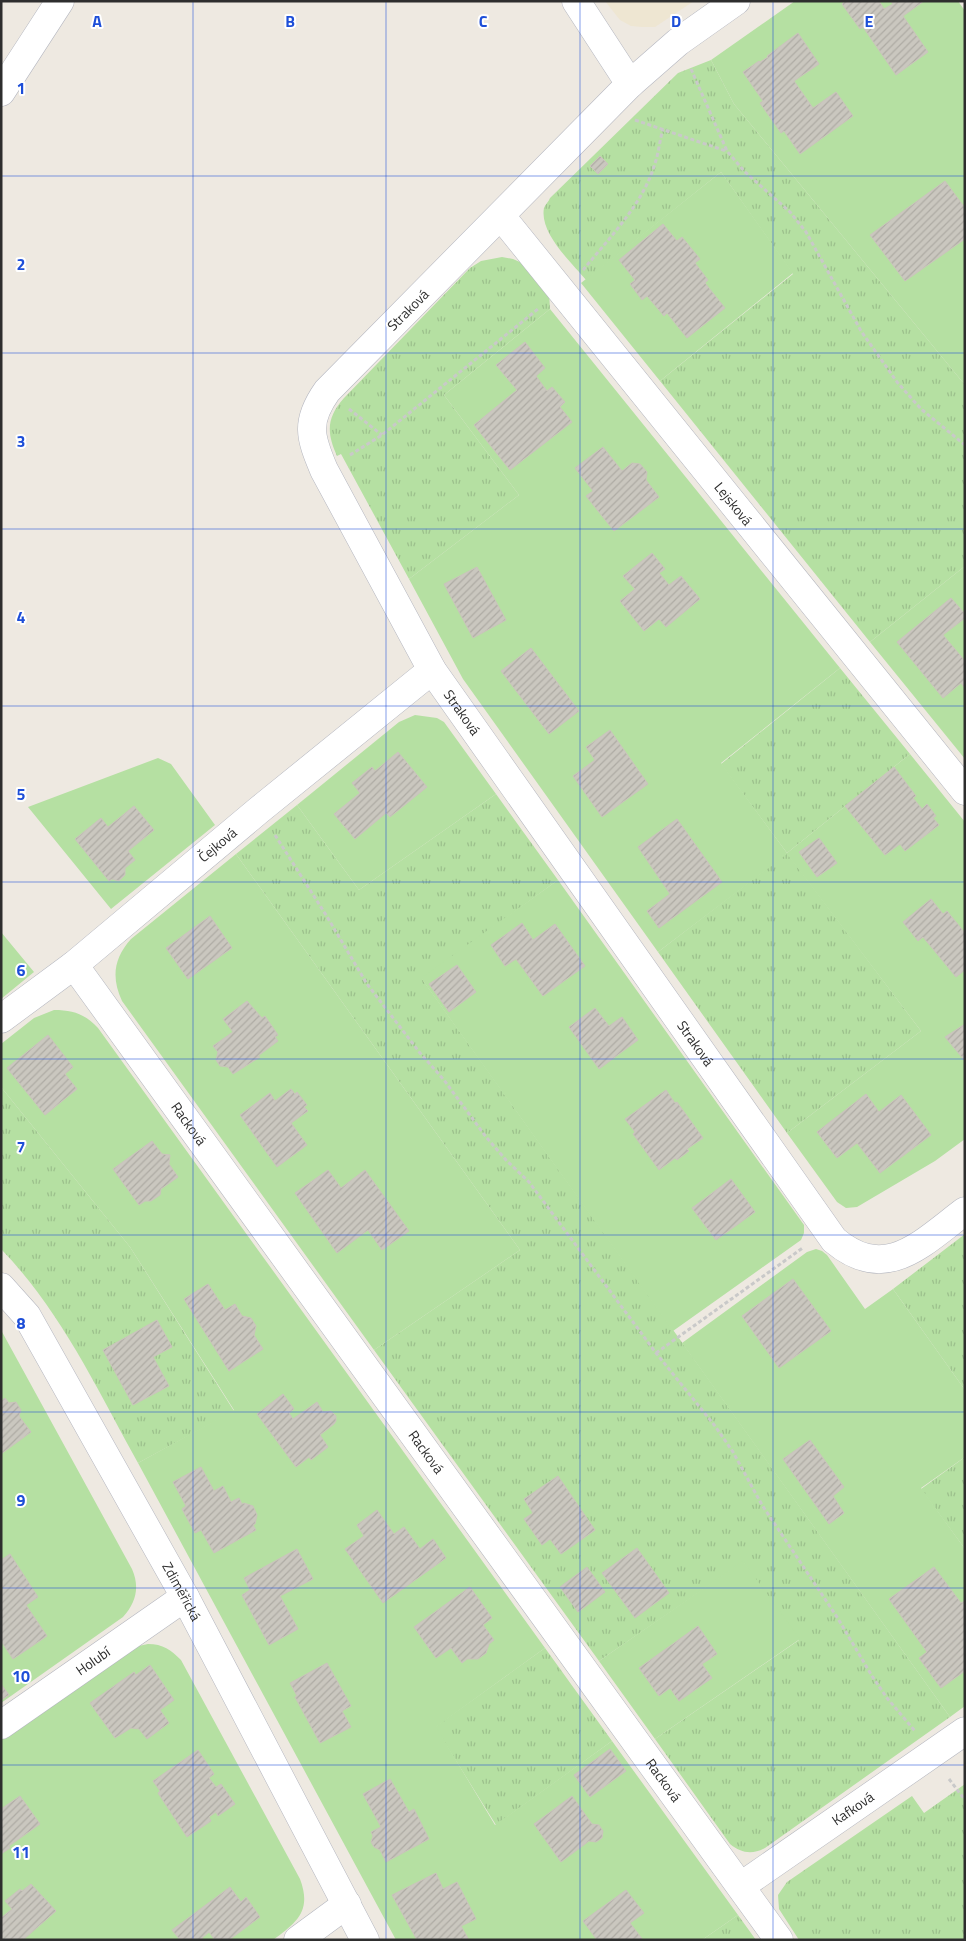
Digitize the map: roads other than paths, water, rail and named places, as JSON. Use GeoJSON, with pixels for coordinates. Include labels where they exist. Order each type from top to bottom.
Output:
{"type":"FeatureCollection","features":[{"type":"Feature","properties":{"kind":"street"},"geometry":{"type":"LineString","coordinates":[[1,92],[60,1]]}},
{"type":"Feature","properties":{"kind":"street"},"geometry":{"type":"LineString","coordinates":[[576,1],[630,84]]}},
{"type":"Feature","properties":{"kind":"street","name":"Straková"},"geometry":{"type":"LineString","coordinates":[[736,1],[678,42],[630,84],[327,391],[316,407],[311,425],[314,444],[324,470],[432,670],[834,1240],[846,1251],[860,1257],[877,1260],[891,1259],[912,1251],[965,1211]]}},
{"type":"Feature","properties":{"kind":"street","name":"Lejsková"},"geometry":{"type":"LineString","coordinates":[[501,216],[965,791]]}},
{"type":"Feature","properties":{"kind":"street","name":"Čejková"},"geometry":{"type":"LineString","coordinates":[[1,1019],[74,966],[259,810],[432,670]]}},
{"type":"Feature","properties":{"kind":"street","name":"Racková"},"geometry":{"type":"LineString","coordinates":[[74,966],[779,1940]]}},
{"type":"Feature","properties":{"kind":"street","name":"Zdiměřická"},"geometry":{"type":"LineString","coordinates":[[1,1288],[27,1316],[185,1597],[365,1940]]}},
{"type":"Feature","properties":{"kind":"street","name":"Holubí"},"geometry":{"type":"LineString","coordinates":[[1,1725],[185,1597]]}},
{"type":"Feature","properties":{"kind":"street","name":"Kafková"},"geometry":{"type":"LineString","coordinates":[[741,1886],[965,1731]]}},
{"type":"Feature","properties":{"kind":"street"},"geometry":{"type":"LineString","coordinates":[[298,1940],[347,1904]]}}]}
